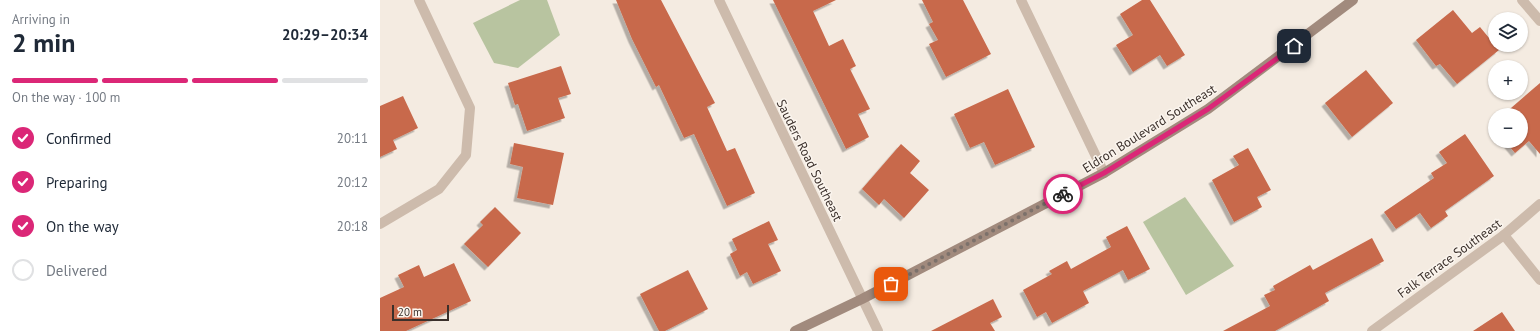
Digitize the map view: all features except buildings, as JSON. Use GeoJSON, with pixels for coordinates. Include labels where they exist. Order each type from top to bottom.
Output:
{"type":"FeatureCollection","features":[{"type":"Feature","properties":{"kind":"street"},"geometry":{"type":"LineString","coordinates":[[380,224],[439,189],[466,156],[470,108],[419,0]]}},
{"type":"Feature","properties":{"kind":"street","name":"Sauders Road Southeast"},"geometry":{"type":"LineString","coordinates":[[719,0],[878,331]]}},
{"type":"Feature","properties":{"kind":"street"},"geometry":{"type":"LineString","coordinates":[[1022,0],[1104,173]]}},
{"type":"Feature","properties":{"kind":"street","name":"Eldron Boulevard Southeast"},"geometry":{"type":"LineString","coordinates":[[795,331],[862,299],[1104,173],[1208,109],[1352,0]]}},
{"type":"Feature","properties":{"kind":"street"},"geometry":{"type":"LineString","coordinates":[[1522,0],[1540,21]]}},
{"type":"Feature","properties":{"kind":"street","name":"Falk Terrace Southeast"},"geometry":{"type":"LineString","coordinates":[[1372,331],[1504,235],[1540,204]]}},
{"type":"Feature","properties":{"kind":"street"},"geometry":{"type":"LineString","coordinates":[[1504,235],[1540,280]]}},
{"type":"Feature","properties":{"kind":"green space"},"geometry":{"type":"Polygon","coordinates":[[[520,0],[547,0],[560,35],[518,68],[494,63],[473,23],[520,0]]]}},
{"type":"Feature","properties":{"kind":"green space"},"geometry":{"type":"Polygon","coordinates":[[[1185,197],[1234,266],[1186,295],[1143,222],[1185,197]]]}},
{"type":"Feature","properties":{"kind":"way so far"},"geometry":{"type":"LineString","coordinates":[[891,284],[1063,194]]}},
{"type":"Feature","properties":{"kind":"route"},"geometry":{"type":"LineString","coordinates":[[1063,194],[1104,173],[1208,109],[1294,46]]}}]}
